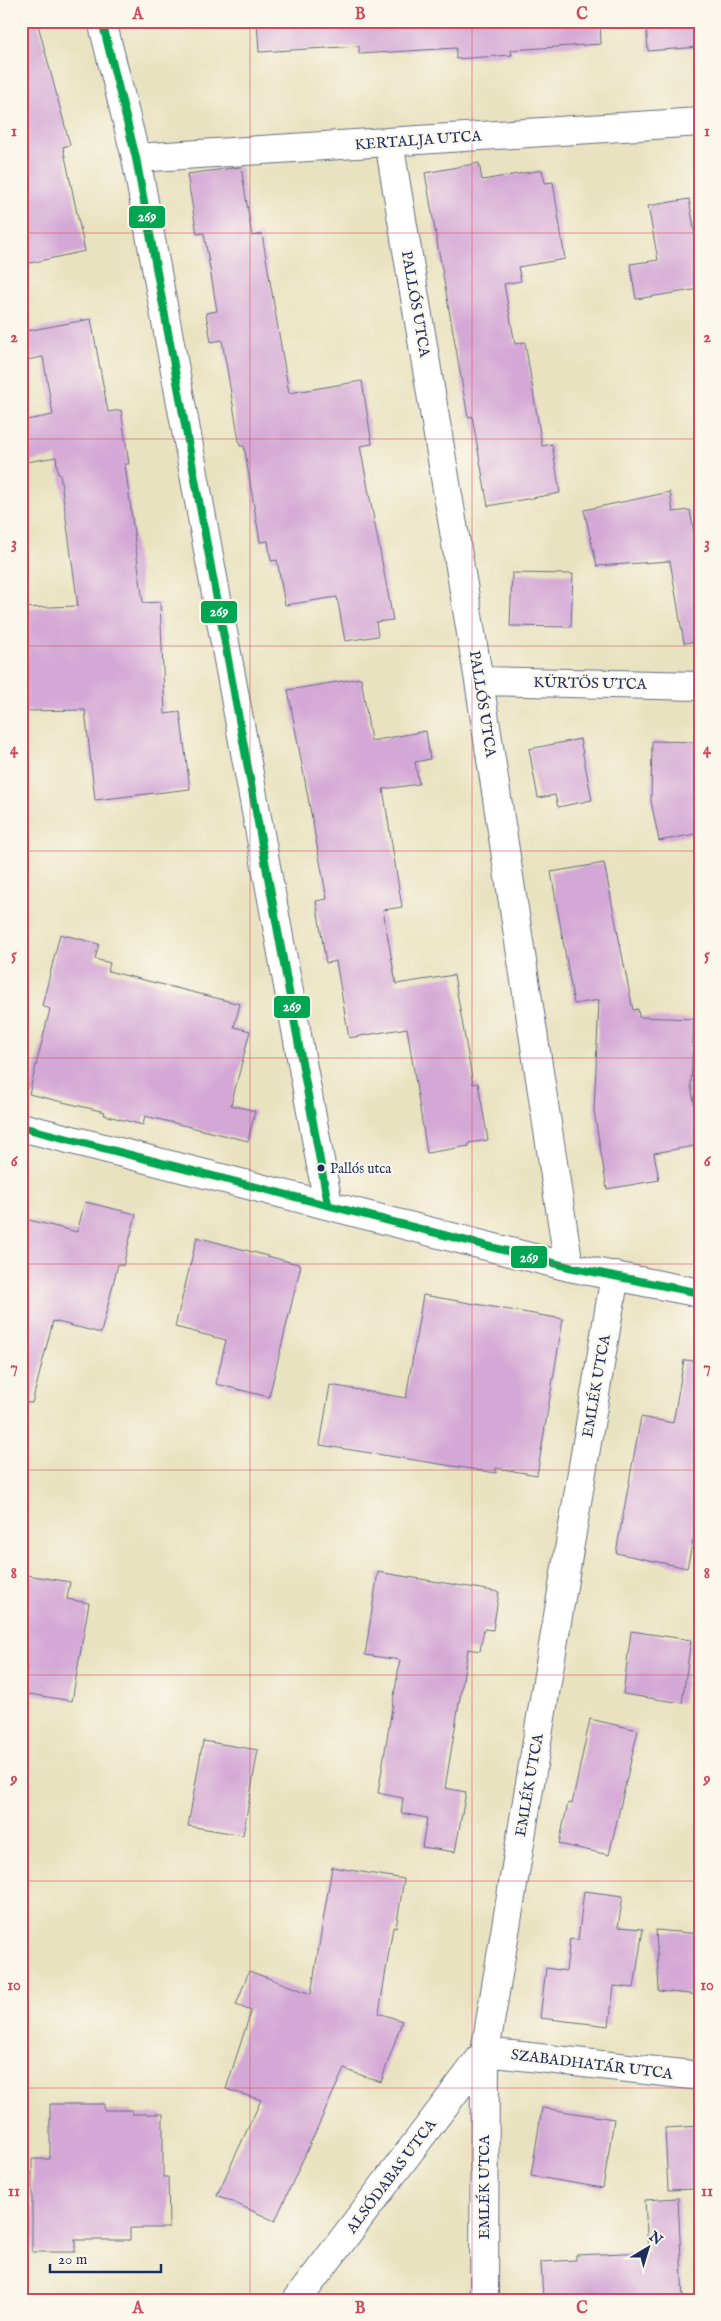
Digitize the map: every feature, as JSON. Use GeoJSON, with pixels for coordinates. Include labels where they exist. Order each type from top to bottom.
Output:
{"type":"FeatureCollection","features":[{"type":"Feature","properties":{"kind":"street"},"geometry":{"type":"LineString","coordinates":[[102,21],[136,158],[328,1204]]}},
{"type":"Feature","properties":{"kind":"street","name":"KERTALJA UTCA"},"geometry":{"type":"LineString","coordinates":[[136,158],[700,122]]}},
{"type":"Feature","properties":{"kind":"street","name":"PALLÓS UTCA"},"geometry":{"type":"LineString","coordinates":[[389,142],[479,681],[569,1267]]}},
{"type":"Feature","properties":{"kind":"street","name":"KÜRTÖS UTCA"},"geometry":{"type":"LineString","coordinates":[[479,681],[700,686]]}},
{"type":"Feature","properties":{"kind":"street"},"geometry":{"type":"LineString","coordinates":[[21,1127],[569,1267],[615,1274],[700,1293]]}},
{"type":"Feature","properties":{"kind":"street","name":"EMLÉK UTCA"},"geometry":{"type":"LineString","coordinates":[[484,2300],[485,2052],[615,1274]]}},
{"type":"Feature","properties":{"kind":"street","name":"SZABADHATÁR UTCA"},"geometry":{"type":"LineString","coordinates":[[485,2052],[700,2076]]}},
{"type":"Feature","properties":{"kind":"street","name":"ALSÓDABAS UTCA"},"geometry":{"type":"LineString","coordinates":[[297,2300],[485,2052]]}},
{"type":"Feature","properties":{"kind":"building"},"geometry":{"type":"Polygon","coordinates":[[[21,21],[37,21],[70,145],[63,147],[85,251],[21,265],[21,21]]]}},
{"type":"Feature","properties":{"kind":"building"},"geometry":{"type":"Polygon","coordinates":[[[257,21],[600,21],[601,44],[511,50],[512,55],[456,59],[456,48],[359,54],[359,46],[259,52],[257,21]]]}},
{"type":"Feature","properties":{"kind":"building"},"geometry":{"type":"Polygon","coordinates":[[[646,21],[700,21],[700,47],[648,51],[646,21]]]}},
{"type":"Feature","properties":{"kind":"building"},"geometry":{"type":"Polygon","coordinates":[[[479,163],[482,180],[542,170],[545,183],[553,182],[565,259],[518,267],[521,281],[504,284],[515,344],[525,342],[542,446],[552,444],[560,493],[488,506],[472,416],[468,417],[425,173],[479,163]]]}},
{"type":"Feature","properties":{"kind":"building"},"geometry":{"type":"Polygon","coordinates":[[[241,167],[252,236],[262,234],[289,393],[362,381],[372,444],[360,446],[393,620],[376,622],[378,636],[345,641],[337,597],[285,605],[277,560],[271,561],[268,541],[260,542],[244,446],[240,446],[222,340],[211,342],[206,313],[217,311],[204,233],[197,234],[187,174],[241,167]]]}},
{"type":"Feature","properties":{"kind":"building"},"geometry":{"type":"Polygon","coordinates":[[[689,199],[700,264],[700,289],[636,299],[630,264],[658,260],[648,206],[689,199]]]}},
{"type":"Feature","properties":{"kind":"building"},"geometry":{"type":"Polygon","coordinates":[[[91,319],[108,412],[121,410],[129,464],[125,464],[143,603],[160,602],[165,714],[180,712],[190,789],[95,800],[85,710],[21,711],[21,608],[78,606],[56,457],[21,463],[21,421],[53,415],[43,357],[21,361],[21,332],[91,319]]]}},
{"type":"Feature","properties":{"kind":"building"},"geometry":{"type":"Polygon","coordinates":[[[670,492],[673,512],[690,510],[700,568],[700,641],[684,643],[670,561],[597,566],[584,510],[670,492]]]}},
{"type":"Feature","properties":{"kind":"building"},"geometry":{"type":"Polygon","coordinates":[[[512,573],[573,574],[571,627],[510,626],[512,573]]]}},
{"type":"Feature","properties":{"kind":"building"},"geometry":{"type":"Polygon","coordinates":[[[361,678],[371,741],[426,731],[430,759],[415,762],[419,784],[383,789],[402,907],[383,910],[396,984],[454,975],[473,1084],[478,1083],[488,1140],[469,1143],[469,1146],[427,1153],[407,1028],[349,1038],[336,961],[326,963],[316,901],[327,899],[288,690],[361,678]]]}},
{"type":"Feature","properties":{"kind":"building"},"geometry":{"type":"Polygon","coordinates":[[[580,739],[592,800],[558,807],[555,795],[538,798],[529,749],[580,739]]]}},
{"type":"Feature","properties":{"kind":"building"},"geometry":{"type":"Polygon","coordinates":[[[652,741],[700,742],[700,833],[659,841],[651,801],[652,741]]]}},
{"type":"Feature","properties":{"kind":"building"},"geometry":{"type":"Polygon","coordinates":[[[604,863],[633,1010],[638,1009],[639,1017],[694,1019],[691,1085],[700,1138],[700,1145],[654,1153],[659,1180],[607,1189],[594,1111],[599,1000],[574,1004],[551,872],[604,863]]]}},
{"type":"Feature","properties":{"kind":"building"},"geometry":{"type":"Polygon","coordinates":[[[60,934],[99,944],[95,959],[110,963],[108,971],[240,1004],[234,1027],[250,1031],[231,1105],[255,1111],[248,1141],[145,1116],[143,1125],[104,1115],[105,1112],[29,1094],[50,1009],[42,1006],[60,934]]]}},
{"type":"Feature","properties":{"kind":"building"},"geometry":{"type":"Polygon","coordinates":[[[85,1202],[136,1214],[123,1266],[118,1264],[101,1333],[53,1321],[32,1403],[21,1402],[21,1218],[77,1232],[85,1202]]]}},
{"type":"Feature","properties":{"kind":"building"},"geometry":{"type":"Polygon","coordinates":[[[197,1237],[301,1265],[269,1397],[216,1384],[226,1340],[175,1327],[197,1237]]]}},
{"type":"Feature","properties":{"kind":"building"},"geometry":{"type":"Polygon","coordinates":[[[423,1295],[563,1319],[537,1475],[496,1468],[496,1473],[320,1445],[330,1385],[406,1398],[423,1295]]]}},
{"type":"Feature","properties":{"kind":"building"},"geometry":{"type":"Polygon","coordinates":[[[684,1360],[700,1361],[700,1541],[693,1540],[687,1568],[616,1553],[641,1417],[673,1423],[684,1360]]]}},
{"type":"Feature","properties":{"kind":"building"},"geometry":{"type":"Polygon","coordinates":[[[378,1572],[499,1592],[493,1630],[484,1629],[480,1651],[468,1649],[445,1788],[466,1792],[455,1852],[422,1847],[427,1818],[401,1813],[403,1798],[378,1793],[400,1660],[365,1655],[378,1572]]]}},
{"type":"Feature","properties":{"kind":"building"},"geometry":{"type":"Polygon","coordinates":[[[21,1574],[70,1582],[67,1599],[89,1603],[72,1701],[23,1693],[27,1667],[21,1666],[21,1574]]]}},
{"type":"Feature","properties":{"kind":"building"},"geometry":{"type":"Polygon","coordinates":[[[631,1631],[691,1640],[682,1703],[623,1694],[631,1631]]]}},
{"type":"Feature","properties":{"kind":"building"},"geometry":{"type":"Polygon","coordinates":[[[590,1719],[638,1730],[609,1855],[559,1844],[568,1803],[572,1804],[590,1719]]]}},
{"type":"Feature","properties":{"kind":"building"},"geometry":{"type":"Polygon","coordinates":[[[203,1741],[258,1750],[243,1835],[188,1826],[203,1741]]]}},
{"type":"Feature","properties":{"kind":"building"},"geometry":{"type":"Polygon","coordinates":[[[332,1867],[404,1879],[396,1928],[393,1927],[379,2013],[402,2021],[381,2082],[344,2069],[275,2221],[217,2195],[261,2100],[226,2089],[251,2011],[236,2005],[249,1971],[311,1994],[332,1867]]]}},
{"type":"Feature","properties":{"kind":"building"},"geometry":{"type":"Polygon","coordinates":[[[584,1891],[623,1896],[618,1927],[643,1929],[634,1988],[614,1986],[609,2026],[540,2018],[546,1968],[566,1971],[570,1939],[578,1940],[584,1891]]]}},
{"type":"Feature","properties":{"kind":"building"},"geometry":{"type":"Polygon","coordinates":[[[656,1930],[700,1934],[700,1995],[659,1991],[656,1930]]]}},
{"type":"Feature","properties":{"kind":"building"},"geometry":{"type":"Polygon","coordinates":[[[50,2104],[104,2104],[104,2110],[132,2110],[132,2114],[163,2114],[163,2177],[168,2177],[169,2228],[130,2228],[130,2240],[75,2240],[75,2252],[32,2252],[32,2159],[50,2159],[50,2104]]]}},
{"type":"Feature","properties":{"kind":"building"},"geometry":{"type":"Polygon","coordinates":[[[542,2108],[614,2119],[603,2188],[531,2176],[542,2108]]]}},
{"type":"Feature","properties":{"kind":"building"},"geometry":{"type":"Polygon","coordinates":[[[700,2126],[700,2189],[668,2190],[665,2128],[700,2126]]]}},
{"type":"Feature","properties":{"kind":"building"},"geometry":{"type":"Polygon","coordinates":[[[678,2198],[683,2300],[543,2300],[541,2262],[576,2260],[576,2255],[648,2252],[645,2200],[678,2198]]]}},
{"type":"Feature","properties":{"kind":"transit line","name":"269"},"geometry":{"type":"LineString","coordinates":[[102,21],[136,158],[328,1204]]}},
{"type":"Feature","properties":{"kind":"transit line","name":"269"},"geometry":{"type":"LineString","coordinates":[[21,1127],[569,1267],[700,1293]]}},
{"type":"Feature","properties":{"kind":"place","name":"Pallós utca"},"geometry":{"type":"Point","coordinates":[321,1168]}}]}
